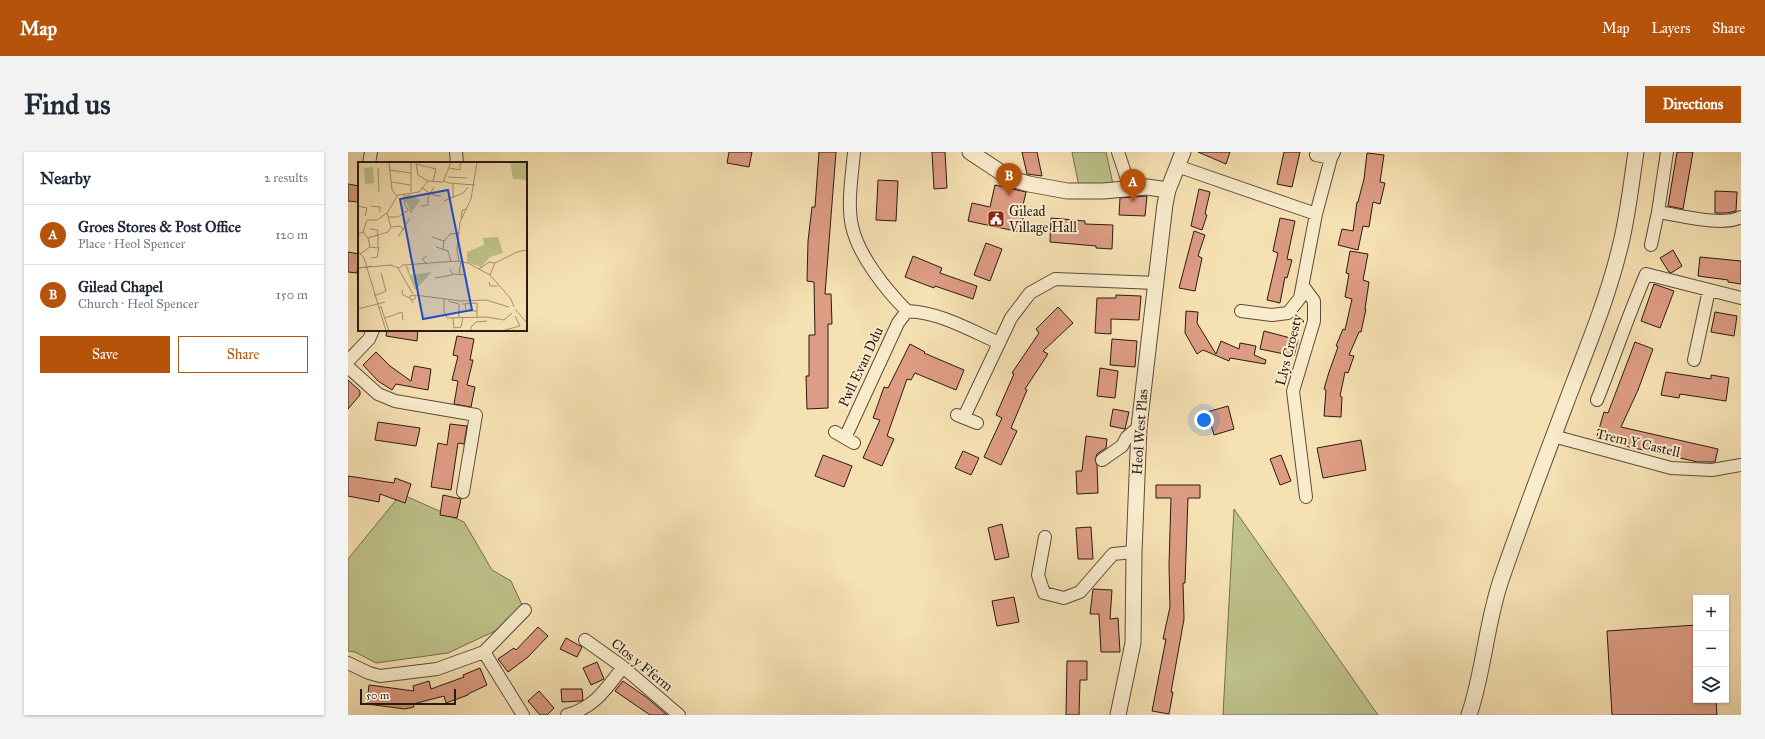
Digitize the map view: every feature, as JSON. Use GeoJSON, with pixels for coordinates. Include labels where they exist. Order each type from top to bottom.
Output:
{"type":"FeatureCollection","features":[{"type":"Feature","properties":{"kind":"street"},"geometry":{"type":"LineString","coordinates":[[369,162],[371,152]]}},
{"type":"Feature","properties":{"kind":"street"},"geometry":{"type":"LineString","coordinates":[[456,152],[457,162]]}},
{"type":"Feature","properties":{"kind":"street"},"geometry":{"type":"LineString","coordinates":[[854,152],[850,210],[852,226],[857,244],[885,286],[907,311],[916,311],[961,325],[999,343]]}},
{"type":"Feature","properties":{"kind":"street"},"geometry":{"type":"LineString","coordinates":[[970,152],[1011,179],[1029,184],[1068,191],[1147,187],[1168,190]]}},
{"type":"Feature","properties":{"kind":"street"},"geometry":{"type":"LineString","coordinates":[[1118,152],[1130,188]]}},
{"type":"Feature","properties":{"kind":"street","name":"Heol West Plas"},"geometry":{"type":"LineString","coordinates":[[1118,715],[1133,643],[1134,552],[1139,427],[1168,190],[1176,166],[1183,152]]}},
{"type":"Feature","properties":{"kind":"street"},"geometry":{"type":"LineString","coordinates":[[1469,715],[1477,692],[1486,637],[1497,590],[1524,513],[1594,330],[1618,255],[1636,152]]}},
{"type":"Feature","properties":{"kind":"street"},"geometry":{"type":"LineString","coordinates":[[1651,245],[1658,212],[1667,152]]}},
{"type":"Feature","properties":{"kind":"street"},"geometry":{"type":"LineString","coordinates":[[1241,311],[1272,315],[1288,312],[1300,298],[1316,214],[1332,155],[1316,155]]}},
{"type":"Feature","properties":{"kind":"street"},"geometry":{"type":"LineString","coordinates":[[1176,166],[1316,214]]}},
{"type":"Feature","properties":{"kind":"street"},"geometry":{"type":"LineString","coordinates":[[1658,212],[1726,221],[1733,221],[1741,217]]}},
{"type":"Feature","properties":{"kind":"street"},"geometry":{"type":"LineString","coordinates":[[1597,400],[1646,274],[1741,298]]}},
{"type":"Feature","properties":{"kind":"street"},"geometry":{"type":"LineString","coordinates":[[977,423],[960,416],[1012,318],[1030,293],[1055,279],[1157,283]]}},
{"type":"Feature","properties":{"kind":"street","name":"Llys Croesty"},"geometry":{"type":"LineString","coordinates":[[1303,286],[1314,301],[1314,321],[1293,391],[1306,497]]}},
{"type":"Feature","properties":{"kind":"street"},"geometry":{"type":"LineString","coordinates":[[1694,360],[1709,290]]}},
{"type":"Feature","properties":{"kind":"street","name":"Pwll Evan Ddu"},"geometry":{"type":"LineString","coordinates":[[844,438],[898,323],[907,311]]}},
{"type":"Feature","properties":{"kind":"street"},"geometry":{"type":"LineString","coordinates":[[348,361],[362,348],[373,331]]}},
{"type":"Feature","properties":{"kind":"street"},"geometry":{"type":"LineString","coordinates":[[348,367],[378,394],[395,401],[476,415],[463,492]]}},
{"type":"Feature","properties":{"kind":"street"},"geometry":{"type":"LineString","coordinates":[[1102,460],[1122,446],[1127,437],[1139,427]]}},
{"type":"Feature","properties":{"kind":"street","name":"Trem Y Castell"},"geometry":{"type":"LineString","coordinates":[[1553,436],[1671,468],[1712,470],[1741,465]]}},
{"type":"Feature","properties":{"kind":"street"},"geometry":{"type":"LineString","coordinates":[[1045,537],[1038,575],[1044,593],[1064,598],[1080,592],[1113,554],[1134,552]]}},
{"type":"Feature","properties":{"kind":"street"},"geometry":{"type":"LineString","coordinates":[[348,663],[369,674],[380,676],[437,669],[484,652],[525,610]]}},
{"type":"Feature","properties":{"kind":"street","name":"Clos y Fferm"},"geometry":{"type":"LineString","coordinates":[[584,640],[623,667],[679,715]]}},
{"type":"Feature","properties":{"kind":"street"},"geometry":{"type":"LineString","coordinates":[[484,652],[523,715]]}},
{"type":"Feature","properties":{"kind":"street"},"geometry":{"type":"LineString","coordinates":[[566,715],[576,712],[599,698],[623,667]]}},
{"type":"Feature","properties":{"kind":"street"},"geometry":{"type":"LineString","coordinates":[[1477,692],[1481,715]]}},
{"type":"Feature","properties":{"kind":"green space"},"geometry":{"type":"Polygon","coordinates":[[[1072,152],[1106,152],[1113,184],[1080,191],[1072,152]]]}},
{"type":"Feature","properties":{"kind":"green space"},"geometry":{"type":"Polygon","coordinates":[[[401,494],[464,522],[492,570],[511,581],[522,605],[495,631],[448,653],[376,663],[355,652],[348,651],[348,559],[401,494]]]}},
{"type":"Feature","properties":{"kind":"green space"},"geometry":{"type":"Polygon","coordinates":[[[1234,509],[1378,715],[1223,715],[1234,509]]]}},
{"type":"Feature","properties":{"kind":"building"},"geometry":{"type":"Polygon","coordinates":[[[729,152],[752,152],[749,167],[727,163],[729,152]]]}},
{"type":"Feature","properties":{"kind":"building"},"geometry":{"type":"Polygon","coordinates":[[[819,152],[836,152],[825,294],[831,294],[832,324],[828,324],[828,408],[807,409],[806,376],[809,376],[809,335],[815,335],[814,282],[807,281],[808,241],[812,207],[815,207],[819,152]]]}},
{"type":"Feature","properties":{"kind":"building"},"geometry":{"type":"Polygon","coordinates":[[[932,152],[945,152],[947,188],[934,189],[932,152]]]}},
{"type":"Feature","properties":{"kind":"building"},"geometry":{"type":"Polygon","coordinates":[[[1022,152],[1037,152],[1042,176],[1027,174],[1022,152]]]}},
{"type":"Feature","properties":{"kind":"building"},"geometry":{"type":"Polygon","coordinates":[[[1198,152],[1230,152],[1226,164],[1198,152]]]}},
{"type":"Feature","properties":{"kind":"building"},"geometry":{"type":"Polygon","coordinates":[[[1284,152],[1300,152],[1292,187],[1277,184],[1284,152]]]}},
{"type":"Feature","properties":{"kind":"building"},"geometry":{"type":"Polygon","coordinates":[[[1677,152],[1693,152],[1683,209],[1668,206],[1677,152]]]}},
{"type":"Feature","properties":{"kind":"building"},"geometry":{"type":"Polygon","coordinates":[[[1367,153],[1384,155],[1380,182],[1385,183],[1380,204],[1373,202],[1369,227],[1363,226],[1358,250],[1338,245],[1342,229],[1353,231],[1357,202],[1364,179],[1367,153]]]}},
{"type":"Feature","properties":{"kind":"building"},"geometry":{"type":"Polygon","coordinates":[[[878,180],[898,181],[896,221],[876,220],[878,180]]]}},
{"type":"Feature","properties":{"kind":"building"},"geometry":{"type":"Polygon","coordinates":[[[348,184],[358,186],[358,202],[348,201],[348,184]]]}},
{"type":"Feature","properties":{"kind":"building"},"geometry":{"type":"Polygon","coordinates":[[[995,185],[1026,192],[1021,214],[1024,214],[1020,232],[968,221],[972,203],[990,207],[995,185]]]}},
{"type":"Feature","properties":{"kind":"building"},"geometry":{"type":"Polygon","coordinates":[[[1199,189],[1210,192],[1205,214],[1207,215],[1202,230],[1191,226],[1199,189]]]}},
{"type":"Feature","properties":{"kind":"building"},"geometry":{"type":"Polygon","coordinates":[[[1715,191],[1737,192],[1736,211],[1715,213],[1715,191]]]}},
{"type":"Feature","properties":{"kind":"building"},"geometry":{"type":"Polygon","coordinates":[[[1147,196],[1145,216],[1119,215],[1120,198],[1147,196]]]}},
{"type":"Feature","properties":{"kind":"building"},"geometry":{"type":"Polygon","coordinates":[[[1051,218],[1085,221],[1085,224],[1113,225],[1112,249],[1050,242],[1051,218]]]}},
{"type":"Feature","properties":{"kind":"building"},"geometry":{"type":"Polygon","coordinates":[[[1280,218],[1295,221],[1287,259],[1292,260],[1287,278],[1285,277],[1280,303],[1267,300],[1278,253],[1273,251],[1280,218]]]}},
{"type":"Feature","properties":{"kind":"building"},"geometry":{"type":"Polygon","coordinates":[[[1194,231],[1205,235],[1198,256],[1202,258],[1195,291],[1179,288],[1194,231]]]}},
{"type":"Feature","properties":{"kind":"building"},"geometry":{"type":"Polygon","coordinates":[[[986,243],[1002,249],[990,281],[974,275],[986,243]]]}},
{"type":"Feature","properties":{"kind":"building"},"geometry":{"type":"Polygon","coordinates":[[[1673,250],[1682,266],[1671,273],[1660,258],[1673,250]]]}},
{"type":"Feature","properties":{"kind":"building"},"geometry":{"type":"Polygon","coordinates":[[[1350,251],[1368,254],[1363,280],[1369,282],[1366,309],[1361,332],[1359,332],[1349,355],[1354,356],[1348,373],[1345,372],[1340,396],[1342,397],[1341,417],[1324,416],[1326,390],[1324,389],[1338,347],[1336,346],[1343,329],[1345,330],[1352,299],[1345,297],[1349,274],[1346,273],[1350,251]]]}},
{"type":"Feature","properties":{"kind":"building"},"geometry":{"type":"Polygon","coordinates":[[[348,252],[358,254],[357,273],[348,272],[348,252]]]}},
{"type":"Feature","properties":{"kind":"building"},"geometry":{"type":"Polygon","coordinates":[[[913,256],[942,268],[940,273],[977,286],[973,299],[935,286],[934,288],[905,277],[913,256]]]}},
{"type":"Feature","properties":{"kind":"building"},"geometry":{"type":"Polygon","coordinates":[[[1700,257],[1741,261],[1741,284],[1728,282],[1728,280],[1698,276],[1700,257]]]}},
{"type":"Feature","properties":{"kind":"building"},"geometry":{"type":"Polygon","coordinates":[[[1654,284],[1674,291],[1660,328],[1641,321],[1654,284]]]}},
{"type":"Feature","properties":{"kind":"building"},"geometry":{"type":"Polygon","coordinates":[[[1116,295],[1141,296],[1139,320],[1111,319],[1111,334],[1095,333],[1097,298],[1116,298],[1116,295]]]}},
{"type":"Feature","properties":{"kind":"building"},"geometry":{"type":"Polygon","coordinates":[[[1058,307],[1073,323],[1043,351],[1048,354],[1025,389],[1027,390],[1011,428],[1017,431],[1001,465],[984,457],[1002,418],[996,415],[1014,374],[1012,373],[1039,333],[1036,329],[1058,307]]]}},
{"type":"Feature","properties":{"kind":"building"},"geometry":{"type":"Polygon","coordinates":[[[1186,311],[1198,312],[1197,323],[1216,354],[1221,341],[1239,349],[1240,343],[1256,346],[1254,355],[1266,360],[1265,364],[1230,358],[1229,361],[1203,350],[1197,354],[1185,333],[1186,311]]]}},
{"type":"Feature","properties":{"kind":"building"},"geometry":{"type":"Polygon","coordinates":[[[1715,312],[1737,316],[1734,336],[1711,332],[1715,312]]]}},
{"type":"Feature","properties":{"kind":"building"},"geometry":{"type":"Polygon","coordinates":[[[387,331],[418,331],[417,341],[386,336],[387,331]]]}},
{"type":"Feature","properties":{"kind":"building"},"geometry":{"type":"Polygon","coordinates":[[[1264,331],[1298,340],[1294,356],[1260,349],[1264,331]]]}},
{"type":"Feature","properties":{"kind":"building"},"geometry":{"type":"Polygon","coordinates":[[[457,336],[474,339],[470,360],[473,360],[467,385],[475,387],[471,407],[454,404],[458,381],[452,380],[458,356],[453,355],[457,336]]]}},
{"type":"Feature","properties":{"kind":"building"},"geometry":{"type":"Polygon","coordinates":[[[1112,339],[1137,341],[1135,367],[1110,365],[1112,339]]]}},
{"type":"Feature","properties":{"kind":"building"},"geometry":{"type":"Polygon","coordinates":[[[1635,342],[1653,349],[1638,390],[1621,427],[1718,449],[1715,462],[1698,462],[1625,446],[1597,436],[1604,412],[1608,413],[1635,342]]]}},
{"type":"Feature","properties":{"kind":"building"},"geometry":{"type":"Polygon","coordinates":[[[910,344],[925,352],[924,353],[964,370],[956,390],[915,373],[911,380],[907,379],[887,436],[894,439],[882,466],[863,458],[880,420],[873,418],[884,387],[888,388],[910,344]]]}},
{"type":"Feature","properties":{"kind":"building"},"geometry":{"type":"Polygon","coordinates":[[[376,352],[390,366],[411,381],[414,366],[431,369],[428,390],[396,384],[392,390],[378,381],[363,365],[376,352]]]}},
{"type":"Feature","properties":{"kind":"building"},"geometry":{"type":"Polygon","coordinates":[[[1100,368],[1118,371],[1115,398],[1097,396],[1100,368]]]}},
{"type":"Feature","properties":{"kind":"building"},"geometry":{"type":"Polygon","coordinates":[[[1666,372],[1711,379],[1711,375],[1729,378],[1726,401],[1680,394],[1679,398],[1661,395],[1666,372]]]}},
{"type":"Feature","properties":{"kind":"building"},"geometry":{"type":"Polygon","coordinates":[[[348,380],[360,391],[360,395],[348,409],[348,380]]]}},
{"type":"Feature","properties":{"kind":"building"},"geometry":{"type":"Polygon","coordinates":[[[1228,406],[1234,429],[1214,435],[1207,412],[1228,406]]]}},
{"type":"Feature","properties":{"kind":"building"},"geometry":{"type":"Polygon","coordinates":[[[1113,409],[1129,412],[1125,429],[1110,426],[1113,409]]]}},
{"type":"Feature","properties":{"kind":"building"},"geometry":{"type":"Polygon","coordinates":[[[378,422],[420,428],[416,446],[375,440],[378,422]]]}},
{"type":"Feature","properties":{"kind":"building"},"geometry":{"type":"Polygon","coordinates":[[[450,424],[467,426],[464,444],[458,443],[451,490],[431,487],[438,443],[447,445],[450,424]]]}},
{"type":"Feature","properties":{"kind":"building"},"geometry":{"type":"Polygon","coordinates":[[[1086,436],[1107,439],[1106,448],[1097,454],[1095,460],[1097,465],[1098,493],[1077,494],[1076,471],[1082,471],[1086,436]]]}},
{"type":"Feature","properties":{"kind":"building"},"geometry":{"type":"Polygon","coordinates":[[[1361,440],[1366,470],[1323,478],[1317,448],[1361,440]]]}},
{"type":"Feature","properties":{"kind":"building"},"geometry":{"type":"Polygon","coordinates":[[[963,451],[979,458],[971,475],[955,468],[963,451]]]}},
{"type":"Feature","properties":{"kind":"building"},"geometry":{"type":"Polygon","coordinates":[[[823,455],[852,466],[844,487],[815,476],[823,455]]]}},
{"type":"Feature","properties":{"kind":"building"},"geometry":{"type":"Polygon","coordinates":[[[1281,455],[1291,481],[1280,485],[1270,459],[1281,455]]]}},
{"type":"Feature","properties":{"kind":"building"},"geometry":{"type":"Polygon","coordinates":[[[348,476],[394,483],[395,478],[411,484],[405,503],[380,494],[379,502],[348,496],[348,476]]]}},
{"type":"Feature","properties":{"kind":"building"},"geometry":{"type":"Polygon","coordinates":[[[1156,485],[1200,485],[1200,498],[1188,498],[1185,583],[1183,583],[1184,619],[1171,692],[1173,692],[1169,714],[1152,711],[1166,639],[1163,639],[1170,607],[1169,565],[1171,498],[1156,498],[1156,485]]]}},
{"type":"Feature","properties":{"kind":"building"},"geometry":{"type":"Polygon","coordinates":[[[443,495],[461,499],[457,518],[440,515],[443,495]]]}},
{"type":"Feature","properties":{"kind":"building"},"geometry":{"type":"Polygon","coordinates":[[[1002,524],[1009,557],[995,560],[988,528],[1002,524]]]}},
{"type":"Feature","properties":{"kind":"building"},"geometry":{"type":"Polygon","coordinates":[[[1091,527],[1093,559],[1078,559],[1076,528],[1091,527]]]}},
{"type":"Feature","properties":{"kind":"building"},"geometry":{"type":"Polygon","coordinates":[[[1093,589],[1112,590],[1110,619],[1118,618],[1120,652],[1101,652],[1099,614],[1090,614],[1093,589]]]}},
{"type":"Feature","properties":{"kind":"building"},"geometry":{"type":"Polygon","coordinates":[[[1014,597],[1019,622],[997,626],[992,601],[1014,597]]]}},
{"type":"Feature","properties":{"kind":"building"},"geometry":{"type":"Polygon","coordinates":[[[1693,625],[1693,703],[1716,703],[1717,715],[1612,715],[1607,631],[1693,625]]]}},
{"type":"Feature","properties":{"kind":"building"},"geometry":{"type":"Polygon","coordinates":[[[538,627],[548,636],[528,657],[508,672],[498,659],[514,648],[516,650],[538,627]]]}},
{"type":"Feature","properties":{"kind":"building"},"geometry":{"type":"Polygon","coordinates":[[[566,638],[582,647],[577,657],[560,649],[566,638]]]}},
{"type":"Feature","properties":{"kind":"building"},"geometry":{"type":"Polygon","coordinates":[[[1067,661],[1087,661],[1087,680],[1080,680],[1079,715],[1066,715],[1067,661]]]}},
{"type":"Feature","properties":{"kind":"building"},"geometry":{"type":"Polygon","coordinates":[[[597,662],[604,679],[591,685],[583,668],[597,662]]]}},
{"type":"Feature","properties":{"kind":"building"},"geometry":{"type":"Polygon","coordinates":[[[480,668],[487,685],[468,695],[446,703],[444,696],[413,704],[414,707],[405,709],[367,704],[369,685],[414,691],[413,686],[429,681],[431,689],[464,677],[463,675],[480,668]]]}},
{"type":"Feature","properties":{"kind":"building"},"geometry":{"type":"Polygon","coordinates":[[[623,681],[646,697],[667,715],[650,715],[615,691],[623,681]]]}},
{"type":"Feature","properties":{"kind":"building"},"geometry":{"type":"Polygon","coordinates":[[[561,689],[582,689],[583,700],[562,702],[561,689]]]}},
{"type":"Feature","properties":{"kind":"building"},"geometry":{"type":"Polygon","coordinates":[[[539,691],[554,708],[547,715],[540,715],[528,701],[539,691]]]}},
{"type":"Feature","properties":{"kind":"place","name":"Gilead Chapel"},"geometry":{"type":"Point","coordinates":[1009,196]}},
{"type":"Feature","properties":{"kind":"place","name":"Groes Stores & Post Office"},"geometry":{"type":"Point","coordinates":[1133,202]}},
{"type":"Feature","properties":{"kind":"place","name":"Gilead Village Hall"},"geometry":{"type":"Point","coordinates":[996,219]}}]}
